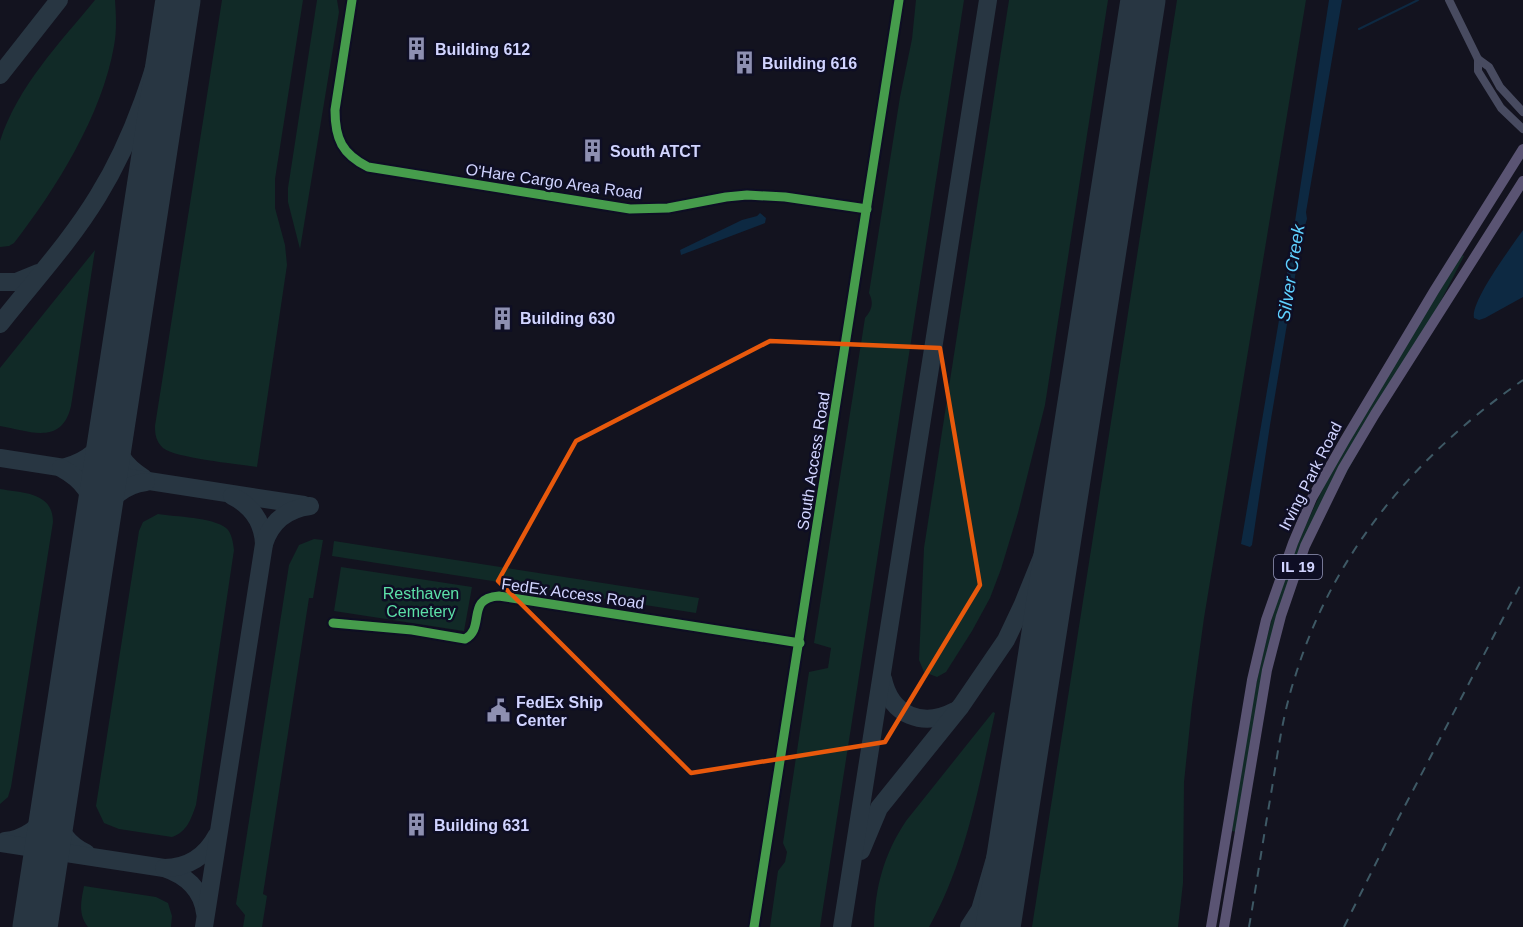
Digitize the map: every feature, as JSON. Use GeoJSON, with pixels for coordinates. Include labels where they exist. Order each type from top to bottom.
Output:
{"type":"FeatureCollection","features":[{"type":"Feature","properties":{"kind":"main road","name":"Irving Park Road"},"geometry":{"type":"LineString","coordinates":[[1212,927],[1256,662],[1269,610],[1293,543],[1312,498],[1344,440],[1523,149]]}},
{"type":"Feature","properties":{"kind":"main road","name":"Irving Park Road"},"geometry":{"type":"LineString","coordinates":[[1224,927],[1267,670],[1281,616],[1305,546],[1344,468],[1375,414],[1523,181]]}},
{"type":"Feature","properties":{"kind":"street","name":"O'Hare Cargo Area Road"},"geometry":{"type":"LineString","coordinates":[[352,0],[335,111],[335,128],[340,143],[349,155],[368,167],[630,209],[668,208],[726,196],[747,195],[784,197],[867,209]]}},
{"type":"Feature","properties":{"kind":"street","name":"South Access Road"},"geometry":{"type":"LineString","coordinates":[[754,927],[800,643],[898,0]]}},
{"type":"Feature","properties":{"kind":"street"},"geometry":{"type":"LineString","coordinates":[[1449,0],[1478,59],[1478,71],[1490,93],[1501,108],[1523,129]]}},
{"type":"Feature","properties":{"kind":"street"},"geometry":{"type":"LineString","coordinates":[[1478,59],[1489,67],[1500,87],[1523,112]]}},
{"type":"Feature","properties":{"kind":"street","name":"FedEx Access Road"},"geometry":{"type":"LineString","coordinates":[[333,623],[412,630],[465,639],[473,633],[478,608],[482,601],[489,597],[499,596],[800,643]]}},
{"type":"Feature","properties":{"kind":"highlighted area"},"geometry":{"type":"Polygon","coordinates":[[[770,341],[940,348],[980,585],[885,742],[691,773],[498,581],[576,441],[770,341]]]}},
{"type":"Feature","properties":{"kind":"green space"},"geometry":{"type":"Polygon","coordinates":[[[95,0],[115,0],[116,11],[114,46],[99,98],[75,150],[46,199],[14,243],[0,247],[0,141],[17,102],[28,84],[95,0]]]}},
{"type":"Feature","properties":{"kind":"green space"},"geometry":{"type":"Polygon","coordinates":[[[222,0],[303,0],[275,179],[275,208],[285,245],[287,265],[257,467],[193,458],[170,452],[163,448],[157,440],[155,432],[222,0]]]}},
{"type":"Feature","properties":{"kind":"green space"},"geometry":{"type":"Polygon","coordinates":[[[317,0],[337,0],[339,12],[300,249],[288,202],[288,188],[317,0]]]}},
{"type":"Feature","properties":{"kind":"green space"},"geometry":{"type":"Polygon","coordinates":[[[916,0],[964,0],[820,927],[770,927],[778,871],[785,862],[787,852],[783,843],[809,672],[828,668],[831,648],[814,643],[865,318],[872,306],[869,293],[900,97],[912,39],[916,0]]]}},
{"type":"Feature","properties":{"kind":"green space"},"geometry":{"type":"Polygon","coordinates":[[[1009,0],[1108,0],[1045,405],[1018,513],[990,598],[946,672],[937,677],[924,672],[919,660],[924,548],[1009,0]]]}},
{"type":"Feature","properties":{"kind":"green space"},"geometry":{"type":"Polygon","coordinates":[[[1177,0],[1306,0],[1204,618],[1184,782],[1183,883],[1178,927],[1032,927],[1177,0]]]}},
{"type":"Feature","properties":{"kind":"green space"},"geometry":{"type":"Polygon","coordinates":[[[95,250],[71,406],[67,419],[60,427],[43,433],[0,426],[0,368],[95,250]]]}},
{"type":"Feature","properties":{"kind":"green space"},"geometry":{"type":"Polygon","coordinates":[[[1462,255],[1464,256],[1432,318],[1291,573],[1236,832],[1232,831],[1254,694],[1270,627],[1291,561],[1347,442],[1462,255]]]}},
{"type":"Feature","properties":{"kind":"green space"},"geometry":{"type":"Polygon","coordinates":[[[0,489],[27,493],[42,499],[52,512],[53,522],[11,787],[8,797],[0,804],[0,489]]]}},
{"type":"Feature","properties":{"kind":"green space"},"geometry":{"type":"Polygon","coordinates":[[[158,514],[220,524],[230,533],[234,550],[196,805],[185,828],[172,837],[119,829],[104,823],[96,806],[139,531],[143,522],[158,514]]]}},
{"type":"Feature","properties":{"kind":"green space"},"geometry":{"type":"Polygon","coordinates":[[[314,539],[323,540],[313,598],[309,598],[263,894],[267,896],[262,927],[243,927],[245,915],[236,904],[289,565],[299,545],[314,539]]]}},
{"type":"Feature","properties":{"kind":"green space"},"geometry":{"type":"Polygon","coordinates":[[[334,541],[699,598],[696,613],[332,556],[334,541]]]}},
{"type":"Feature","properties":{"kind":"green space","name":"Resthaven Cemetery"},"geometry":{"type":"Polygon","coordinates":[[[341,567],[472,587],[464,631],[334,611],[341,567]]]}},
{"type":"Feature","properties":{"kind":"green space"},"geometry":{"type":"Polygon","coordinates":[[[993,712],[995,713],[983,768],[962,850],[942,902],[929,927],[874,927],[876,898],[882,871],[898,833],[993,712]]]}},
{"type":"Feature","properties":{"kind":"green space"},"geometry":{"type":"Polygon","coordinates":[[[84,886],[156,897],[168,903],[172,916],[171,927],[88,927],[82,913],[81,903],[84,886]]]}},
{"type":"Feature","properties":{"kind":"water","name":"Silver Creek"},"geometry":{"type":"Polygon","coordinates":[[[1329,0],[1342,0],[1306,212],[1307,219],[1302,235],[1250,547],[1241,544],[1288,267],[1329,0]]]}},
{"type":"Feature","properties":{"kind":"water"},"geometry":{"type":"Polygon","coordinates":[[[760,213],[766,218],[765,223],[681,255],[680,250],[760,213]]]}},
{"type":"Feature","properties":{"kind":"water"},"geometry":{"type":"Polygon","coordinates":[[[1523,230],[1523,297],[1485,318],[1479,320],[1474,318],[1478,300],[1485,287],[1523,230]]]}},
{"type":"Feature","properties":{"kind":"waterway"},"geometry":{"type":"LineString","coordinates":[[1359,29],[1418,0]]}},
{"type":"Feature","properties":{"kind":"taxiway"},"geometry":{"type":"LineString","coordinates":[[0,75],[59,0]]}},
{"type":"Feature","properties":{"kind":"taxiway"},"geometry":{"type":"LineString","coordinates":[[0,324],[76,230],[111,173],[134,126],[143,101],[173,0]]}},
{"type":"Feature","properties":{"kind":"taxiway"},"geometry":{"type":"LineString","coordinates":[[842,927],[988,0]]}},
{"type":"Feature","properties":{"kind":"taxiway"},"geometry":{"type":"LineString","coordinates":[[149,185],[159,98],[159,74]]}},
{"type":"Feature","properties":{"kind":"taxiway"},"geometry":{"type":"LineString","coordinates":[[0,282],[16,282],[38,273]]}},
{"type":"Feature","properties":{"kind":"taxiway"},"geometry":{"type":"LineString","coordinates":[[861,851],[879,808],[961,706],[1006,640],[1046,547],[1081,398]]}},
{"type":"Feature","properties":{"kind":"taxiway"},"geometry":{"type":"LineString","coordinates":[[112,430],[122,458],[144,478]]}},
{"type":"Feature","properties":{"kind":"taxiway"},"geometry":{"type":"LineString","coordinates":[[66,467],[93,453],[112,430]]}},
{"type":"Feature","properties":{"kind":"taxiway"},"geometry":{"type":"LineString","coordinates":[[0,458],[304,505]]}},
{"type":"Feature","properties":{"kind":"taxiway"},"geometry":{"type":"LineString","coordinates":[[61,468],[76,478],[86,489],[98,520]]}},
{"type":"Feature","properties":{"kind":"taxiway"},"geometry":{"type":"LineString","coordinates":[[98,520],[107,506],[123,490],[146,482]]}},
{"type":"Feature","properties":{"kind":"taxiway"},"geometry":{"type":"LineString","coordinates":[[232,496],[251,510],[259,522],[264,544]]}},
{"type":"Feature","properties":{"kind":"taxiway"},"geometry":{"type":"LineString","coordinates":[[204,927],[264,544],[271,529],[287,513],[310,506]]}},
{"type":"Feature","properties":{"kind":"taxiway"},"geometry":{"type":"LineString","coordinates":[[883,679],[893,702],[910,715],[931,718],[955,711]]}},
{"type":"Feature","properties":{"kind":"taxiway"},"geometry":{"type":"LineString","coordinates":[[969,927],[980,910],[1013,797],[1031,715]]}},
{"type":"Feature","properties":{"kind":"taxiway"},"geometry":{"type":"LineString","coordinates":[[5,841],[19,838],[31,831],[52,812],[65,836],[86,853]]}},
{"type":"Feature","properties":{"kind":"taxiway"},"geometry":{"type":"LineString","coordinates":[[164,868],[181,866],[202,855],[217,835]]}},
{"type":"Feature","properties":{"kind":"taxiway"},"geometry":{"type":"LineString","coordinates":[[0,843],[164,868],[191,884],[200,897],[205,913]]}},
{"type":"Feature","properties":{"kind":"taxiway"},"geometry":{"type":"LineString","coordinates":[[28,927],[37,912],[40,927]]}},
{"type":"Feature","properties":{"kind":"runway"},"geometry":{"type":"LineString","coordinates":[[35,927],[178,0]]}},
{"type":"Feature","properties":{"kind":"runway"},"geometry":{"type":"LineString","coordinates":[[998,927],[1143,0]]}},
{"type":"Feature","properties":{"kind":"railway"},"geometry":{"type":"LineString","coordinates":[[1249,927],[1287,704],[1311,631],[1332,588],[1356,548],[1384,509],[1414,474],[1448,440],[1523,380]]}},
{"type":"Feature","properties":{"kind":"railway"},"geometry":{"type":"LineString","coordinates":[[1344,927],[1523,580]]}},
{"type":"Feature","properties":{"kind":"cycle path"},"geometry":{"type":"LineString","coordinates":[[352,0],[335,120],[336,129],[346,151],[368,167],[630,209],[668,208],[747,195],[785,197],[867,209]]}},
{"type":"Feature","properties":{"kind":"cycle path"},"geometry":{"type":"LineString","coordinates":[[754,927],[899,0]]}},
{"type":"Feature","properties":{"kind":"cycle path"},"geometry":{"type":"LineString","coordinates":[[333,623],[412,630],[465,639],[474,628],[482,602],[499,596],[800,643]]}},
{"type":"Feature","properties":{"kind":"place","name":"Building 612"},"geometry":{"type":"Point","coordinates":[417,49]}},
{"type":"Feature","properties":{"kind":"place","name":"Building 616"},"geometry":{"type":"Point","coordinates":[744,63]}},
{"type":"Feature","properties":{"kind":"place","name":"South ATCT"},"geometry":{"type":"Point","coordinates":[592,151]}},
{"type":"Feature","properties":{"kind":"place","name":"Building 630"},"geometry":{"type":"Point","coordinates":[502,318]}},
{"type":"Feature","properties":{"kind":"place","name":"FedEx Ship Center"},"geometry":{"type":"Point","coordinates":[498,711]}},
{"type":"Feature","properties":{"kind":"place","name":"Building 631"},"geometry":{"type":"Point","coordinates":[416,825]}}]}
